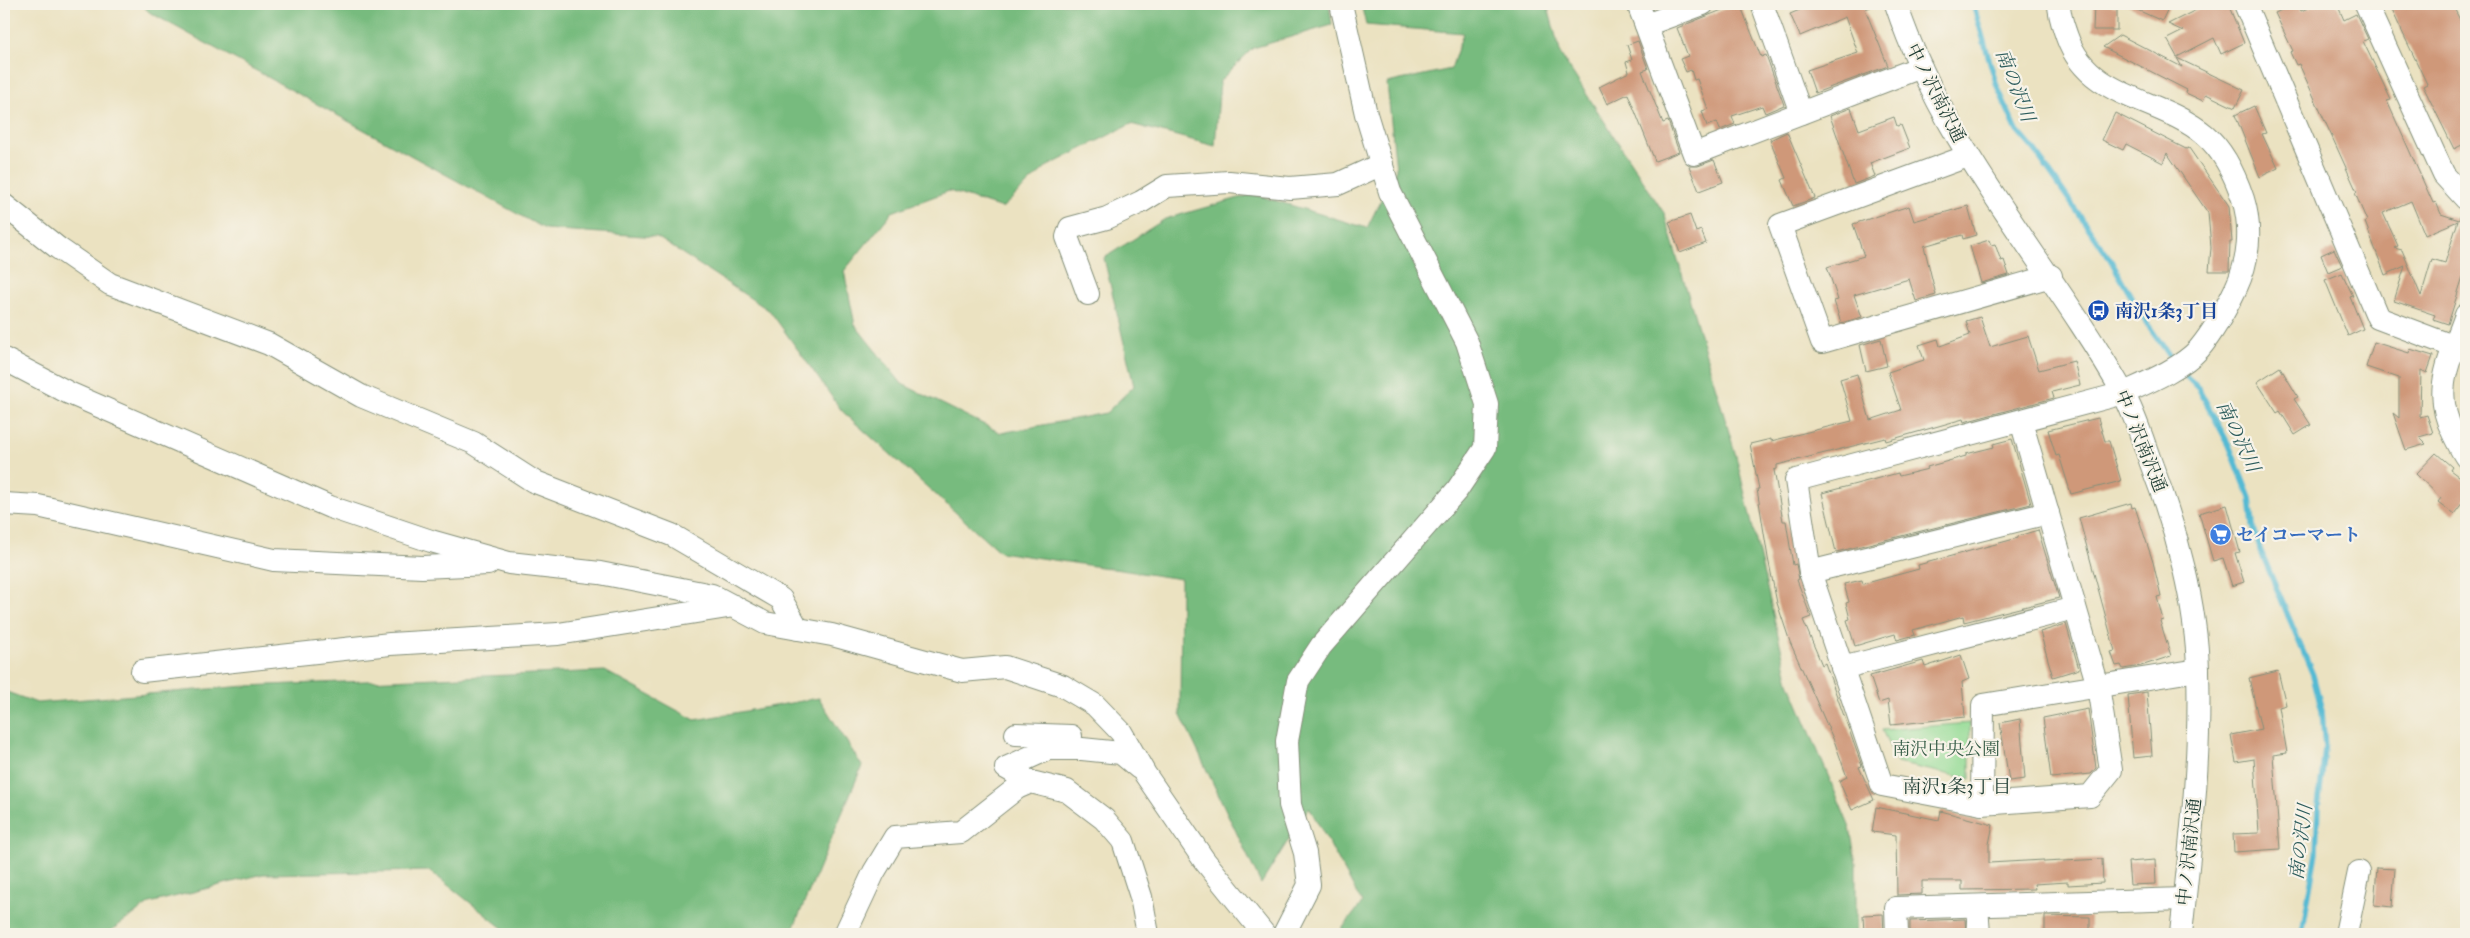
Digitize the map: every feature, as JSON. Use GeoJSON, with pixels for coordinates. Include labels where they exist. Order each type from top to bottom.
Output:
{"type":"FeatureCollection","features":[{"type":"Feature","properties":{"kind":"street"},"geometry":{"type":"LineString","coordinates":[[1284,934],[1309,885],[1305,853],[1290,805],[1286,741],[1298,681],[1322,646],[1457,490],[1485,448],[1487,404],[1467,342],[1390,192],[1366,114],[1341,4]]}},
{"type":"Feature","properties":{"kind":"street"},"geometry":{"type":"LineString","coordinates":[[1638,4],[1694,154],[1921,67]]}},
{"type":"Feature","properties":{"kind":"street"},"geometry":{"type":"LineString","coordinates":[[1646,25],[1703,4]]}},
{"type":"Feature","properties":{"kind":"street"},"geometry":{"type":"LineString","coordinates":[[1762,4],[1801,113]]}},
{"type":"Feature","properties":{"kind":"street","name":"中ノ沢南沢通"},"geometry":{"type":"LineString","coordinates":[[1896,4],[1921,67],[1968,156],[2050,276],[2124,393],[2171,515],[2189,596],[2198,670],[2198,761],[2181,934]]}},
{"type":"Feature","properties":{"kind":"street"},"geometry":{"type":"LineString","coordinates":[[2021,421],[2098,686],[2111,770],[2090,796],[1982,804],[1882,785],[1810,572],[1796,480],[2124,393],[2157,379],[2198,350],[2225,312],[2240,279],[2248,245],[2246,210],[2238,185],[2226,158],[2205,135],[2178,117],[2130,98],[2087,71],[2072,51],[2059,14],[2059,4]]}},
{"type":"Feature","properties":{"kind":"street"},"geometry":{"type":"LineString","coordinates":[[2245,4],[2378,318],[2455,347]]}},
{"type":"Feature","properties":{"kind":"street"},"geometry":{"type":"LineString","coordinates":[[2366,4],[2444,176],[2466,199]]}},
{"type":"Feature","properties":{"kind":"street"},"geometry":{"type":"LineString","coordinates":[[1968,156],[1780,225],[1822,342],[2050,276]]}},
{"type":"Feature","properties":{"kind":"street"},"geometry":{"type":"LineString","coordinates":[[1088,294],[1067,237],[1070,228],[1107,218],[1141,202],[1167,186],[1229,182],[1290,188],[1338,184],[1382,164]]}},
{"type":"Feature","properties":{"kind":"street"},"geometry":{"type":"LineString","coordinates":[[4,205],[58,248],[110,284],[269,344],[361,396],[474,443],[533,481],[672,535],[781,598],[798,629]]}},
{"type":"Feature","properties":{"kind":"street"},"geometry":{"type":"LineString","coordinates":[[2466,315],[2443,378],[2442,394],[2446,417],[2466,457]]}},
{"type":"Feature","properties":{"kind":"street"},"geometry":{"type":"LineString","coordinates":[[4,359],[69,393],[169,434],[330,507],[431,541],[509,563]]}},
{"type":"Feature","properties":{"kind":"street"},"geometry":{"type":"LineString","coordinates":[[4,504],[38,506],[274,560],[422,567],[509,563],[600,573],[712,594],[765,622],[832,635],[962,671],[1005,667],[1063,686],[1096,705],[1121,732],[1146,774],[1204,860],[1264,934]]}},
{"type":"Feature","properties":{"kind":"street"},"geometry":{"type":"LineString","coordinates":[[1810,572],[2048,513]]}},
{"type":"Feature","properties":{"kind":"street"},"geometry":{"type":"LineString","coordinates":[[142,671],[390,644],[558,634],[734,606]]}},
{"type":"Feature","properties":{"kind":"street"},"geometry":{"type":"LineString","coordinates":[[1842,668],[2075,608]]}},
{"type":"Feature","properties":{"kind":"street"},"geometry":{"type":"LineString","coordinates":[[1982,804],[1983,705],[2198,670]]}},
{"type":"Feature","properties":{"kind":"street"},"geometry":{"type":"LineString","coordinates":[[1016,734],[1080,736],[1096,751]]}},
{"type":"Feature","properties":{"kind":"street"},"geometry":{"type":"LineString","coordinates":[[1146,774],[1121,753],[1096,751],[1048,749],[1006,768],[1031,782],[1067,791],[1104,819],[1123,841],[1141,897],[1148,934]]}},
{"type":"Feature","properties":{"kind":"street"},"geometry":{"type":"LineString","coordinates":[[845,934],[874,872],[895,837],[962,832],[1017,788],[1031,782]]}},
{"type":"Feature","properties":{"kind":"street"},"geometry":{"type":"LineString","coordinates":[[2346,934],[2359,872]]}},
{"type":"Feature","properties":{"kind":"street"},"geometry":{"type":"LineString","coordinates":[[1897,934],[1896,908],[2184,899]]}},
{"type":"Feature","properties":{"kind":"street"},"geometry":{"type":"LineString","coordinates":[[1977,906],[1979,934]]}},
{"type":"Feature","properties":{"kind":"green space"},"geometry":{"type":"Polygon","coordinates":[[[141,4],[1329,4],[1332,25],[1253,48],[1220,81],[1215,146],[1131,124],[1046,167],[1002,208],[949,191],[892,212],[844,271],[855,325],[902,384],[1001,433],[1106,413],[1134,386],[1104,258],[1165,219],[1253,194],[1367,228],[1396,169],[1387,83],[1451,69],[1463,33],[1366,25],[1361,4],[1547,4],[1561,55],[1664,213],[1736,456],[1789,682],[1850,828],[1856,863],[1856,934],[1338,934],[1362,903],[1309,807],[1261,884],[1180,714],[1181,579],[1000,552],[842,411],[770,311],[657,237],[545,229],[149,12],[141,4]]]}},
{"type":"Feature","properties":{"kind":"green space"},"geometry":{"type":"Polygon","coordinates":[[[605,671],[695,720],[819,698],[862,766],[791,934],[510,934],[430,871],[263,874],[150,903],[106,934],[4,934],[4,691],[37,703],[246,686],[605,671]]]}},
{"type":"Feature","properties":{"kind":"green space","name":"南沢中央公園"},"geometry":{"type":"Polygon","coordinates":[[[1970,723],[1970,779],[1897,763],[1882,730],[1970,723]]]}},
{"type":"Feature","properties":{"kind":"building"},"geometry":{"type":"Polygon","coordinates":[[[1740,4],[1761,57],[1766,55],[1784,105],[1765,113],[1762,106],[1732,116],[1735,124],[1720,130],[1717,122],[1707,126],[1702,111],[1708,109],[1697,79],[1694,80],[1691,70],[1686,72],[1680,59],[1688,56],[1677,28],[1740,4]]]}},
{"type":"Feature","properties":{"kind":"building"},"geometry":{"type":"Polygon","coordinates":[[[1814,4],[1878,4],[1865,9],[1888,66],[1815,93],[1807,70],[1858,53],[1845,17],[1800,36],[1790,14],[1814,4]]]}},
{"type":"Feature","properties":{"kind":"building"},"geometry":{"type":"Polygon","coordinates":[[[2124,4],[2170,4],[2162,21],[2124,4]]]}},
{"type":"Feature","properties":{"kind":"building"},"geometry":{"type":"Polygon","coordinates":[[[2208,4],[2228,4],[2244,43],[2221,54],[2214,38],[2177,57],[2167,39],[2183,31],[2168,24],[2208,4]]]}},
{"type":"Feature","properties":{"kind":"building"},"geometry":{"type":"Polygon","coordinates":[[[2295,4],[2298,4],[2301,11],[2317,4],[2337,4],[2344,20],[2356,14],[2368,39],[2363,41],[2391,100],[2387,101],[2433,203],[2436,202],[2441,214],[2459,220],[2462,211],[2466,212],[2466,267],[2448,324],[2433,319],[2435,315],[2394,301],[2405,266],[2385,275],[2365,222],[2367,221],[2355,193],[2357,192],[2299,64],[2296,65],[2290,52],[2293,51],[2275,13],[2295,4]],[[2411,201],[2383,213],[2398,246],[2394,248],[2402,250],[2421,296],[2432,259],[2445,263],[2458,221],[2425,235],[2411,201]]]}},
{"type":"Feature","properties":{"kind":"building"},"geometry":{"type":"Polygon","coordinates":[[[2389,4],[2452,4],[2466,32],[2466,143],[2454,149],[2423,86],[2427,84],[2389,4]]]}},
{"type":"Feature","properties":{"kind":"building"},"geometry":{"type":"Polygon","coordinates":[[[2094,5],[2117,6],[2117,30],[2093,30],[2094,5]]]}},
{"type":"Feature","properties":{"kind":"building"},"geometry":{"type":"Polygon","coordinates":[[[2120,35],[2182,67],[2177,58],[2244,90],[2235,108],[2206,94],[2203,101],[2186,93],[2187,90],[2103,47],[2120,35]]]}},
{"type":"Feature","properties":{"kind":"building"},"geometry":{"type":"Polygon","coordinates":[[[1638,41],[1648,69],[1642,71],[1663,123],[1668,121],[1679,152],[1655,161],[1628,94],[1607,104],[1599,87],[1629,72],[1626,62],[1632,60],[1627,45],[1638,41]]]}},
{"type":"Feature","properties":{"kind":"building"},"geometry":{"type":"Polygon","coordinates":[[[2254,106],[2266,133],[2262,134],[2278,168],[2260,177],[2235,115],[2254,106]]]}},
{"type":"Feature","properties":{"kind":"building"},"geometry":{"type":"Polygon","coordinates":[[[1851,108],[1859,130],[1894,117],[1897,126],[1901,125],[1910,148],[1870,163],[1875,176],[1854,184],[1830,116],[1851,108]]]}},
{"type":"Feature","properties":{"kind":"building"},"geometry":{"type":"Polygon","coordinates":[[[2115,113],[2186,149],[2189,148],[2229,206],[2232,242],[2230,242],[2229,271],[2209,271],[2211,247],[2208,213],[2167,153],[2163,163],[2126,144],[2123,150],[2102,140],[2115,113]]]}},
{"type":"Feature","properties":{"kind":"building"},"geometry":{"type":"Polygon","coordinates":[[[1787,132],[1815,198],[1793,206],[1782,180],[1786,178],[1770,140],[1787,132]]]}},
{"type":"Feature","properties":{"kind":"building"},"geometry":{"type":"Polygon","coordinates":[[[1714,160],[1723,182],[1699,191],[1689,166],[1698,166],[1714,160]]]}},
{"type":"Feature","properties":{"kind":"building"},"geometry":{"type":"Polygon","coordinates":[[[1909,206],[1914,221],[1968,206],[1976,235],[1963,239],[1962,235],[1924,246],[1936,295],[1916,301],[1909,279],[1854,295],[1862,317],[1841,323],[1834,301],[1838,300],[1827,267],[1864,256],[1853,224],[1909,206]]]}},
{"type":"Feature","properties":{"kind":"building"},"geometry":{"type":"Polygon","coordinates":[[[1690,215],[1696,232],[1701,230],[1706,243],[1680,253],[1669,222],[1690,215]]]}},
{"type":"Feature","properties":{"kind":"building"},"geometry":{"type":"Polygon","coordinates":[[[1989,240],[1991,245],[1995,244],[2001,261],[2004,260],[2009,275],[1981,283],[1970,246],[1989,240]]]}},
{"type":"Feature","properties":{"kind":"building"},"geometry":{"type":"Polygon","coordinates":[[[2334,249],[2342,266],[2328,272],[2321,255],[2334,249]]]}},
{"type":"Feature","properties":{"kind":"building"},"geometry":{"type":"Polygon","coordinates":[[[2342,273],[2353,296],[2350,297],[2363,329],[2348,336],[2325,280],[2342,273]]]}},
{"type":"Feature","properties":{"kind":"building"},"geometry":{"type":"Polygon","coordinates":[[[1980,317],[1990,347],[2028,336],[2039,370],[2074,361],[2080,385],[2052,392],[2054,398],[1964,422],[1963,419],[1886,441],[1885,438],[1777,465],[1777,469],[1774,470],[1783,521],[1786,521],[1793,565],[1796,564],[1799,579],[1797,580],[1811,617],[1803,620],[1822,665],[1825,663],[1862,766],[1859,767],[1874,800],[1852,810],[1839,781],[1847,777],[1835,743],[1790,642],[1777,603],[1750,444],[1771,439],[1771,441],[1852,421],[1840,379],[1857,374],[1870,420],[1901,410],[1888,372],[1924,360],[1919,345],[1938,339],[1940,346],[1970,335],[1966,321],[1980,317]]]}},
{"type":"Feature","properties":{"kind":"building"},"geometry":{"type":"Polygon","coordinates":[[[1881,339],[1887,366],[1866,371],[1860,345],[1881,339]]]}},
{"type":"Feature","properties":{"kind":"building"},"geometry":{"type":"Polygon","coordinates":[[[2374,342],[2409,353],[2410,349],[2433,356],[2427,373],[2421,370],[2420,417],[2427,415],[2433,433],[2419,437],[2426,444],[2406,450],[2393,413],[2399,418],[2399,378],[2366,367],[2374,342]]]}},
{"type":"Feature","properties":{"kind":"building"},"geometry":{"type":"Polygon","coordinates":[[[2280,367],[2298,397],[2294,399],[2311,425],[2295,435],[2280,411],[2277,413],[2257,382],[2280,367]]]}},
{"type":"Feature","properties":{"kind":"building"},"geometry":{"type":"Polygon","coordinates":[[[2098,418],[2105,441],[2109,441],[2121,481],[2071,494],[2059,455],[2056,456],[2048,430],[2098,418]]]}},
{"type":"Feature","properties":{"kind":"building"},"geometry":{"type":"Polygon","coordinates":[[[2012,439],[2031,504],[1836,552],[1822,493],[1898,473],[1899,476],[1928,469],[1927,467],[1994,447],[1993,444],[2012,439]]]}},
{"type":"Feature","properties":{"kind":"building"},"geometry":{"type":"Polygon","coordinates":[[[2436,453],[2452,467],[2450,470],[2466,482],[2466,498],[2454,514],[2438,502],[2441,498],[2416,474],[2436,453]]]}},
{"type":"Feature","properties":{"kind":"building"},"geometry":{"type":"Polygon","coordinates":[[[2131,503],[2132,508],[2135,507],[2153,562],[2161,596],[2157,597],[2163,620],[2160,621],[2171,656],[2141,666],[2123,669],[2121,665],[2116,666],[2111,652],[2115,651],[2079,518],[2131,503]]]}},
{"type":"Feature","properties":{"kind":"building"},"geometry":{"type":"Polygon","coordinates":[[[2227,505],[2240,552],[2235,553],[2244,582],[2232,586],[2223,558],[2213,561],[2199,513],[2227,505]]]}},
{"type":"Feature","properties":{"kind":"building"},"geometry":{"type":"Polygon","coordinates":[[[2038,530],[2059,598],[1964,622],[1963,616],[1913,630],[1915,635],[1897,640],[1895,634],[1855,646],[1847,620],[1850,619],[1846,603],[1849,602],[1844,584],[1862,580],[1863,584],[1919,569],[1918,565],[2018,538],[2018,536],[2038,530]]]}},
{"type":"Feature","properties":{"kind":"building"},"geometry":{"type":"Polygon","coordinates":[[[2066,624],[2079,669],[2053,677],[2040,632],[2066,624]]]}},
{"type":"Feature","properties":{"kind":"building"},"geometry":{"type":"Polygon","coordinates":[[[1961,655],[1969,679],[1962,682],[1965,717],[1891,725],[1888,700],[1879,703],[1870,676],[1923,661],[1925,667],[1961,655]]]}},
{"type":"Feature","properties":{"kind":"building"},"geometry":{"type":"Polygon","coordinates":[[[2278,671],[2286,705],[2279,707],[2287,753],[2273,755],[2280,849],[2234,852],[2233,834],[2259,833],[2254,759],[2236,762],[2231,735],[2261,729],[2249,678],[2278,671]]]}},
{"type":"Feature","properties":{"kind":"building"},"geometry":{"type":"Polygon","coordinates":[[[2147,692],[2152,756],[2133,758],[2128,695],[2147,692]]]}},
{"type":"Feature","properties":{"kind":"building"},"geometry":{"type":"Polygon","coordinates":[[[2088,709],[2096,768],[2091,774],[2051,778],[2043,718],[2088,709]]]}},
{"type":"Feature","properties":{"kind":"building"},"geometry":{"type":"Polygon","coordinates":[[[2020,719],[2025,779],[2009,781],[2000,723],[2020,719]]]}},
{"type":"Feature","properties":{"kind":"building"},"geometry":{"type":"Polygon","coordinates":[[[1876,807],[1939,820],[1941,811],[1993,825],[1989,844],[1989,863],[2102,859],[2103,883],[2068,885],[2068,882],[2034,884],[2035,889],[1962,890],[1962,881],[1922,881],[1922,894],[1897,895],[1896,835],[1872,832],[1876,807]]]}},
{"type":"Feature","properties":{"kind":"building"},"geometry":{"type":"Polygon","coordinates":[[[2155,860],[2156,884],[2130,885],[2128,862],[2155,860]]]}},
{"type":"Feature","properties":{"kind":"building"},"geometry":{"type":"Polygon","coordinates":[[[2377,868],[2395,869],[2392,907],[2374,905],[2377,868]]]}},
{"type":"Feature","properties":{"kind":"building"},"geometry":{"type":"Polygon","coordinates":[[[1883,914],[1884,934],[1864,934],[1863,915],[1883,914]]]}},
{"type":"Feature","properties":{"kind":"building"},"geometry":{"type":"Polygon","coordinates":[[[2045,916],[2090,917],[2090,934],[2045,934],[2045,916]]]}},
{"type":"Feature","properties":{"kind":"building"},"geometry":{"type":"Polygon","coordinates":[[[1965,919],[1966,934],[1910,934],[1910,921],[1965,919]]]}},
{"type":"Feature","properties":{"kind":"waterway","name":"南の沢川"},"geometry":{"type":"LineString","coordinates":[[1973,4],[1997,86],[2016,129],[2035,151],[2110,259],[2142,316],[2174,362]]}},
{"type":"Feature","properties":{"kind":"waterway","name":"南の沢川"},"geometry":{"type":"LineString","coordinates":[[2180,370],[2199,389],[2229,445],[2250,498],[2253,525],[2260,549],[2313,675],[2322,711],[2325,749],[2318,807],[2316,852],[2302,934]]}},
{"type":"Feature","properties":{"kind":"place","name":"南沢1条3丁目"},"geometry":{"type":"Point","coordinates":[2099,311]}},
{"type":"Feature","properties":{"kind":"place","name":"セイコーマート"},"geometry":{"type":"Point","coordinates":[2220,535]}},
{"type":"Feature","properties":{"kind":"district","name":"南沢1条3丁目"},"geometry":{"type":"Point","coordinates":[1957,786]}}]}
